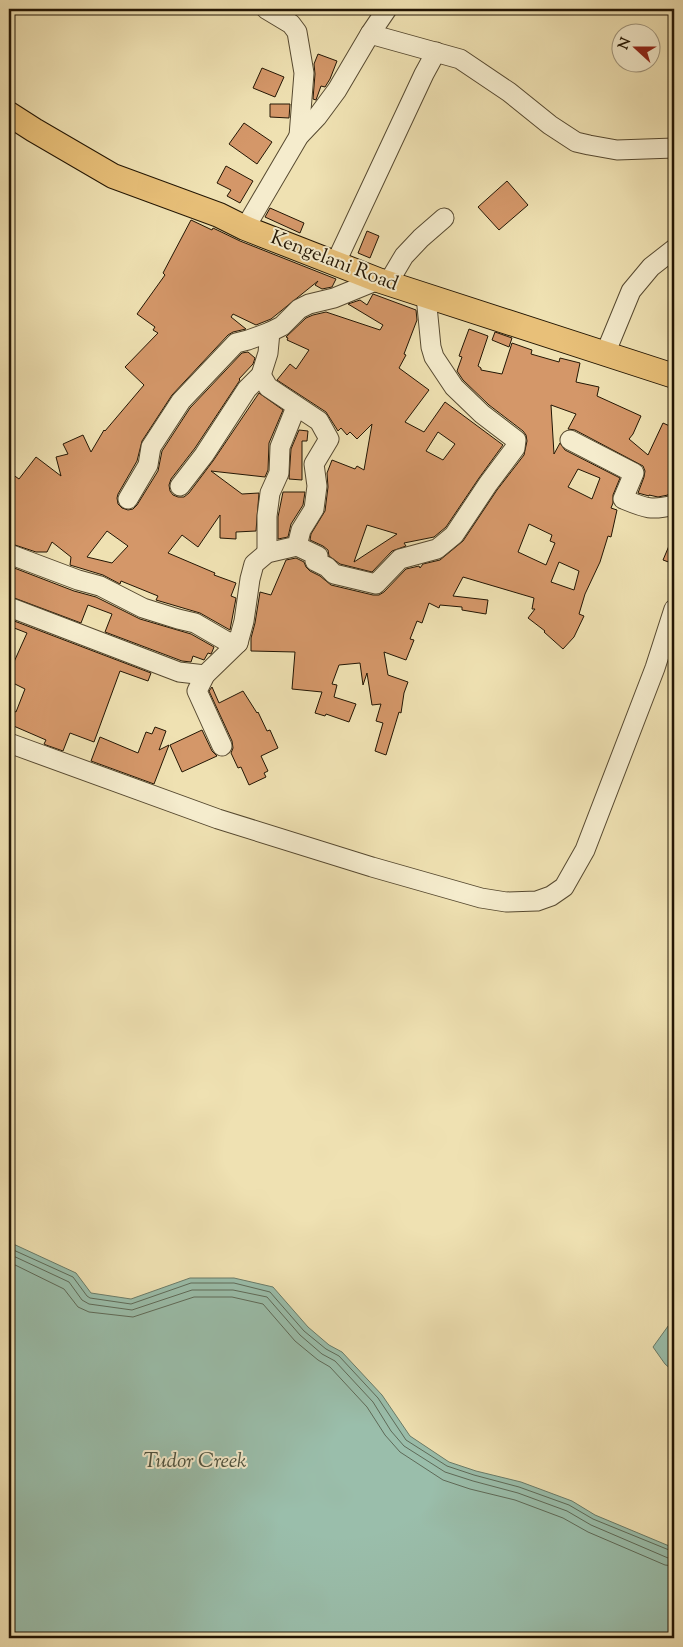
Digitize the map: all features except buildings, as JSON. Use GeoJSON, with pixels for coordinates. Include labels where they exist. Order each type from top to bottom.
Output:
{"type":"FeatureCollection","features":[{"type":"Feature","properties":{"kind":"main road","name":"Kengelani Road"},"geometry":{"type":"LineString","coordinates":[[9,114],[113,176],[219,215],[245,228],[383,281],[674,376]]}},
{"type":"Feature","properties":{"kind":"street"},"geometry":{"type":"LineString","coordinates":[[266,9],[291,24],[297,32],[303,58],[304,73],[299,136]]}},
{"type":"Feature","properties":{"kind":"street"},"geometry":{"type":"LineString","coordinates":[[245,228],[299,136],[317,117],[337,90],[387,9]]}},
{"type":"Feature","properties":{"kind":"street"},"geometry":{"type":"LineString","coordinates":[[370,34],[460,60],[509,92],[550,125],[576,142],[617,150],[674,148]]}},
{"type":"Feature","properties":{"kind":"street"},"geometry":{"type":"LineString","coordinates":[[336,262],[436,52]]}},
{"type":"Feature","properties":{"kind":"street"},"geometry":{"type":"LineString","coordinates":[[128,499],[148,466],[150,447],[181,401],[236,343],[282,326],[299,309],[309,304],[334,298],[383,281],[404,256],[444,218]]}},
{"type":"Feature","properties":{"kind":"street"},"geometry":{"type":"LineString","coordinates":[[605,354],[631,291],[651,267],[674,249]]}},
{"type":"Feature","properties":{"kind":"street"},"geometry":{"type":"LineString","coordinates":[[222,746],[198,691],[205,675],[238,643],[244,621],[254,564],[268,553],[298,546],[318,556],[315,561],[327,567],[334,574],[376,584],[400,559],[437,549],[454,535],[515,448],[516,440],[482,414],[454,387],[434,357],[431,347],[426,296]]}},
{"type":"Feature","properties":{"kind":"street"},"geometry":{"type":"LineString","coordinates":[[180,486],[204,455],[247,390],[261,375],[268,353],[270,332]]}},
{"type":"Feature","properties":{"kind":"street"},"geometry":{"type":"LineString","coordinates":[[261,375],[268,387],[319,421],[329,440],[314,464],[317,486],[314,509],[301,530],[298,546]]}},
{"type":"Feature","properties":{"kind":"street"},"geometry":{"type":"LineString","coordinates":[[268,553],[267,516],[270,493],[279,473],[280,447],[296,407]]}},
{"type":"Feature","properties":{"kind":"street"},"geometry":{"type":"LineString","coordinates":[[570,440],[634,473],[623,499],[657,510],[674,505]]}},
{"type":"Feature","properties":{"kind":"street"},"geometry":{"type":"LineString","coordinates":[[9,554],[78,580],[100,586],[143,608],[196,623],[226,641],[238,643]]}},
{"type":"Feature","properties":{"kind":"street"},"geometry":{"type":"LineString","coordinates":[[9,607],[179,672],[205,675]]}},
{"type":"Feature","properties":{"kind":"street"},"geometry":{"type":"LineString","coordinates":[[12,746],[218,819],[372,867],[481,898],[506,902],[537,901],[551,896],[564,887],[585,850],[655,668],[674,609]]}},
{"type":"Feature","properties":{"kind":"water","name":"Tudor Creek"},"geometry":{"type":"Polygon","coordinates":[[[9,1242],[76,1273],[91,1293],[131,1299],[190,1278],[234,1278],[273,1287],[308,1327],[329,1345],[342,1352],[382,1395],[410,1436],[449,1462],[521,1482],[572,1501],[595,1515],[674,1548],[674,1638],[9,1638],[9,1242]]]}},
{"type":"Feature","properties":{"kind":"water"},"geometry":{"type":"Polygon","coordinates":[[[674,1320],[674,1372],[665,1364],[653,1347],[674,1320]]]}}]}
